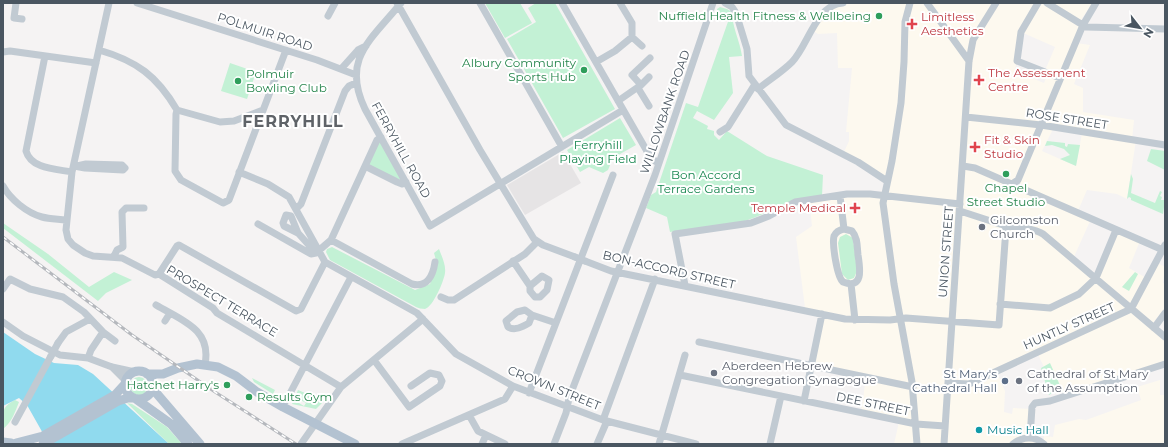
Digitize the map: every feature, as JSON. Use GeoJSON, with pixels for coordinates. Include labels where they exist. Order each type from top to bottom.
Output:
{"type":"FeatureCollection","features":[{"type":"Feature","properties":{"kind":"main road"},"geometry":{"type":"LineString","coordinates":[[3,442],[15,444],[45,441],[120,395],[128,377],[135,372],[163,374],[192,364],[205,364],[228,372],[257,392],[355,444]]}},
{"type":"Feature","properties":{"kind":"main road"},"geometry":{"type":"LineString","coordinates":[[147,374],[152,386],[200,444]]}},
{"type":"Feature","properties":{"kind":"main road"},"geometry":{"type":"LineString","coordinates":[[120,395],[135,399],[146,397],[152,386],[163,374]]}},
{"type":"Feature","properties":{"kind":"main road"},"geometry":{"type":"LineString","coordinates":[[125,382],[128,394],[171,424],[188,444]]}},
{"type":"Feature","properties":{"kind":"street"},"geometry":{"type":"LineString","coordinates":[[16,3],[14,18],[22,19]]}},
{"type":"Feature","properties":{"kind":"street","name":"PROSPECT TERRACE"},"geometry":{"type":"LineString","coordinates":[[109,3],[74,168],[66,220],[68,239],[76,248],[89,255],[114,256],[122,258],[155,275],[159,274],[213,308],[217,313],[305,364],[341,387]]}},
{"type":"Feature","properties":{"kind":"street","name":"POLMUIR ROAD"},"geometry":{"type":"LineString","coordinates":[[138,3],[161,6],[341,68],[356,79]]}},
{"type":"Feature","properties":{"kind":"street"},"geometry":{"type":"LineString","coordinates":[[328,16],[335,3]]}},
{"type":"Feature","properties":{"kind":"street"},"geometry":{"type":"LineString","coordinates":[[480,3],[562,147]]}},
{"type":"Feature","properties":{"kind":"street"},"geometry":{"type":"LineString","coordinates":[[562,3],[648,153],[659,163]]}},
{"type":"Feature","properties":{"kind":"street"},"geometry":{"type":"LineString","coordinates":[[620,3],[632,23],[632,37],[642,46]]}},
{"type":"Feature","properties":{"kind":"street","name":"WILLOWBANK ROAD"},"geometry":{"type":"LineString","coordinates":[[554,444],[617,271],[659,163],[713,3]]}},
{"type":"Feature","properties":{"kind":"street"},"geometry":{"type":"LineString","coordinates":[[725,3],[732,7],[736,13],[747,49],[749,76],[790,129],[850,158],[887,181]]}},
{"type":"Feature","properties":{"kind":"street"},"geometry":{"type":"LineString","coordinates":[[720,132],[728,127],[756,87],[794,61],[829,5],[843,3]]}},
{"type":"Feature","properties":{"kind":"street"},"geometry":{"type":"LineString","coordinates":[[927,3],[970,61]]}},
{"type":"Feature","properties":{"kind":"street"},"geometry":{"type":"LineString","coordinates":[[959,48],[973,40],[996,3]]}},
{"type":"Feature","properties":{"kind":"street"},"geometry":{"type":"LineString","coordinates":[[1038,3],[1021,32],[1017,61],[1060,78]]}},
{"type":"Feature","properties":{"kind":"street"},"geometry":{"type":"LineString","coordinates":[[1047,3],[1086,27],[1165,29]]}},
{"type":"Feature","properties":{"kind":"street"},"geometry":{"type":"LineString","coordinates":[[1016,184],[1083,25],[1096,3]]}},
{"type":"Feature","properties":{"kind":"street"},"geometry":{"type":"LineString","coordinates":[[296,209],[301,204],[345,91],[356,79],[358,64],[366,46],[399,4],[500,183],[537,242],[531,249],[513,262],[454,300],[448,300],[441,297]]}},
{"type":"Feature","properties":{"kind":"street"},"geometry":{"type":"LineString","coordinates":[[909,4],[905,22],[902,92],[892,162],[884,196],[885,223],[900,319],[913,387],[917,444]]}},
{"type":"Feature","properties":{"kind":"street"},"geometry":{"type":"LineString","coordinates":[[596,62],[615,51],[632,37]]}},
{"type":"Feature","properties":{"kind":"street","name":"UNION STREET"},"geometry":{"type":"LineString","coordinates":[[944,444],[970,61],[973,40]]}},
{"type":"Feature","properties":{"kind":"street"},"geometry":{"type":"LineString","coordinates":[[341,68],[358,50],[366,46]]}},
{"type":"Feature","properties":{"kind":"street"},"geometry":{"type":"LineString","coordinates":[[3,52],[10,50],[96,63]]}},
{"type":"Feature","properties":{"kind":"street"},"geometry":{"type":"LineString","coordinates":[[99,50],[125,58],[152,76],[166,93],[177,110],[220,122],[234,121],[263,110]]}},
{"type":"Feature","properties":{"kind":"street"},"geometry":{"type":"LineString","coordinates":[[177,110],[175,171],[181,180],[223,203],[229,200],[286,50]]}},
{"type":"Feature","properties":{"kind":"street"},"geometry":{"type":"LineString","coordinates":[[45,56],[26,151],[30,160],[36,164],[74,168],[124,170],[125,168],[122,165],[86,164],[74,168]]}},
{"type":"Feature","properties":{"kind":"street"},"geometry":{"type":"LineString","coordinates":[[649,106],[640,86],[632,75],[650,58]]}},
{"type":"Feature","properties":{"kind":"street"},"geometry":{"type":"LineString","coordinates":[[618,101],[640,86],[649,77]]}},
{"type":"Feature","properties":{"kind":"street","name":"FERRYHILL ROAD"},"geometry":{"type":"LineString","coordinates":[[356,79],[360,98],[430,226],[500,183]]}},
{"type":"Feature","properties":{"kind":"street"},"geometry":{"type":"LineString","coordinates":[[500,183],[623,110]]}},
{"type":"Feature","properties":{"kind":"street","name":"ROSE STREET"},"geometry":{"type":"LineString","coordinates":[[966,117],[1041,125],[1165,143]]}},
{"type":"Feature","properties":{"kind":"street"},"geometry":{"type":"LineString","coordinates":[[258,224],[311,254],[318,252],[331,240],[377,140],[381,137]]}},
{"type":"Feature","properties":{"kind":"street"},"geometry":{"type":"LineString","coordinates":[[365,166],[402,184],[406,182]]}},
{"type":"Feature","properties":{"kind":"street"},"geometry":{"type":"LineString","coordinates":[[963,166],[975,168],[1016,184],[1116,230],[1164,248]]}},
{"type":"Feature","properties":{"kind":"street"},"geometry":{"type":"LineString","coordinates":[[159,274],[179,244],[296,311],[300,309],[325,262],[318,252],[296,209],[286,194],[266,183],[239,172]]}},
{"type":"Feature","properties":{"kind":"street"},"geometry":{"type":"LineString","coordinates":[[529,393],[613,175]]}},
{"type":"Feature","properties":{"kind":"street"},"geometry":{"type":"LineString","coordinates":[[3,186],[11,197],[35,214],[42,217],[66,220]]}},
{"type":"Feature","properties":{"kind":"street"},"geometry":{"type":"LineString","coordinates":[[685,285],[675,234],[746,224],[769,216],[794,202],[860,194],[884,196],[960,207],[1003,225],[1006,228]]}},
{"type":"Feature","properties":{"kind":"street"},"geometry":{"type":"LineString","coordinates":[[840,196],[844,229]]}},
{"type":"Feature","properties":{"kind":"street"},"geometry":{"type":"LineString","coordinates":[[114,256],[117,250],[123,247],[122,212],[126,208],[144,208]]}},
{"type":"Feature","properties":{"kind":"street"},"geometry":{"type":"LineString","coordinates":[[1006,228],[1011,226],[1042,233],[1096,278],[1131,310],[1165,337]]}},
{"type":"Feature","properties":{"kind":"street"},"geometry":{"type":"LineString","coordinates":[[1006,228],[1000,304],[1050,308],[1079,294],[1096,278],[1116,230]]}},
{"type":"Feature","properties":{"kind":"street"},"geometry":{"type":"LineString","coordinates":[[844,229],[852,231],[856,238],[860,274],[856,281],[851,284],[843,282],[838,272],[834,237],[838,231],[844,229]]}},
{"type":"Feature","properties":{"kind":"street"},"geometry":{"type":"LineString","coordinates":[[298,233],[318,252]]}},
{"type":"Feature","properties":{"kind":"street"},"geometry":{"type":"LineString","coordinates":[[331,240],[418,286],[425,284],[429,280],[434,271],[435,262]]}},
{"type":"Feature","properties":{"kind":"street","name":"BON-ACCORD STREET"},"geometry":{"type":"LineString","coordinates":[[537,242],[585,261],[617,271],[856,320],[900,319],[998,325],[1000,304]]}},
{"type":"Feature","properties":{"kind":"street","name":"HUNTLY STREET"},"geometry":{"type":"LineString","coordinates":[[948,383],[969,384],[1131,310],[1164,248]]}},
{"type":"Feature","properties":{"kind":"street","name":"CROWN STREET"},"geometry":{"type":"LineString","coordinates":[[325,262],[424,319],[456,354],[513,386],[605,420],[696,444]]}},
{"type":"Feature","properties":{"kind":"street"},"geometry":{"type":"LineString","coordinates":[[513,262],[530,286]]}},
{"type":"Feature","properties":{"kind":"street"},"geometry":{"type":"LineString","coordinates":[[286,401],[351,277]]}},
{"type":"Feature","properties":{"kind":"street"},"geometry":{"type":"LineString","coordinates":[[3,289],[10,279],[30,289],[63,297],[115,341]]}},
{"type":"Feature","properties":{"kind":"street"},"geometry":{"type":"LineString","coordinates":[[597,444],[655,279]]}},
{"type":"Feature","properties":{"kind":"street"},"geometry":{"type":"LineString","coordinates":[[851,284],[856,320]]}},
{"type":"Feature","properties":{"kind":"street"},"geometry":{"type":"LineString","coordinates":[[156,305],[200,333],[206,347],[205,364]]}},
{"type":"Feature","properties":{"kind":"street"},"geometry":{"type":"LineString","coordinates":[[1154,328],[1165,313]]}},
{"type":"Feature","properties":{"kind":"street"},"geometry":{"type":"LineString","coordinates":[[166,321],[170,314]]}},
{"type":"Feature","properties":{"kind":"street"},"geometry":{"type":"LineString","coordinates":[[804,401],[822,314]]}},
{"type":"Feature","properties":{"kind":"street"},"geometry":{"type":"LineString","coordinates":[[532,315],[556,323]]}},
{"type":"Feature","properties":{"kind":"street"},"geometry":{"type":"LineString","coordinates":[[16,420],[58,343],[66,332],[90,319]]}},
{"type":"Feature","properties":{"kind":"street"},"geometry":{"type":"LineString","coordinates":[[300,444],[341,387],[424,319]]}},
{"type":"Feature","properties":{"kind":"street"},"geometry":{"type":"LineString","coordinates":[[3,322],[23,336],[60,355],[88,358],[135,372]]}},
{"type":"Feature","properties":{"kind":"street"},"geometry":{"type":"LineString","coordinates":[[88,358],[91,350],[103,332]]}},
{"type":"Feature","properties":{"kind":"street"},"geometry":{"type":"LineString","coordinates":[[698,342],[913,387]]}},
{"type":"Feature","properties":{"kind":"street"},"geometry":{"type":"LineString","coordinates":[[659,444],[685,355]]}},
{"type":"Feature","properties":{"kind":"street"},"geometry":{"type":"LineString","coordinates":[[374,360],[409,407],[440,386],[442,381],[439,375],[430,373],[411,386]]}},
{"type":"Feature","properties":{"kind":"street"},"geometry":{"type":"LineString","coordinates":[[1030,438],[1032,407],[1035,403],[1050,401],[1165,364]]}},
{"type":"Feature","properties":{"kind":"street"},"geometry":{"type":"LineString","coordinates":[[112,366],[125,382]]}},
{"type":"Feature","properties":{"kind":"street","name":"DEE STREET"},"geometry":{"type":"LineString","coordinates":[[680,375],[916,424],[945,426]]}},
{"type":"Feature","properties":{"kind":"street"},"geometry":{"type":"LineString","coordinates":[[402,444],[505,399],[510,394],[513,386]]}},
{"type":"Feature","properties":{"kind":"street"},"geometry":{"type":"LineString","coordinates":[[770,444],[781,396]]}},
{"type":"Feature","properties":{"kind":"street"},"geometry":{"type":"LineString","coordinates":[[469,415],[478,431],[506,444]]}},
{"type":"Feature","properties":{"kind":"street"},"geometry":{"type":"LineString","coordinates":[[482,444],[486,435]]}},
{"type":"Feature","properties":{"kind":"street"},"geometry":{"type":"LineString","coordinates":[[1013,444],[1020,439],[1030,438],[1038,440],[1044,444]]}},
{"type":"Feature","properties":{"kind":"shaded area"},"geometry":{"type":"Polygon","coordinates":[[[843,3],[1092,3],[1079,23],[1083,25],[1076,43],[1090,45],[1074,84],[1083,88],[1083,112],[1134,120],[1132,140],[1136,140],[1127,199],[1117,194],[1087,190],[1077,213],[1091,219],[1073,259],[1096,277],[1116,230],[1140,241],[1129,268],[1148,279],[1156,262],[1165,267],[1163,283],[1165,284],[1165,308],[1151,325],[1165,337],[1165,364],[1064,396],[1063,392],[1048,376],[1037,352],[996,371],[1005,391],[1004,412],[1012,414],[1013,408],[1032,409],[1030,437],[1044,442],[1044,436],[1053,437],[1055,425],[1079,419],[1086,420],[1141,400],[1137,387],[1160,380],[1160,395],[1165,395],[1165,444],[894,444],[899,422],[861,414],[866,377],[812,365],[822,315],[805,308],[796,237],[812,226],[809,199],[884,196],[887,181],[843,154],[849,141],[849,132],[846,132],[852,68],[838,68],[837,33],[818,34],[812,30],[823,14],[843,3]],[[1021,32],[1015,71],[1044,83],[1047,75],[1044,73],[1055,47],[1021,32]],[[1053,129],[1042,151],[1076,166],[1082,133],[1053,129]]]}},
{"type":"Feature","properties":{"kind":"shaded area"},"geometry":{"type":"Polygon","coordinates":[[[563,152],[581,183],[525,215],[507,185],[563,152]]]}},
{"type":"Feature","properties":{"kind":"green space"},"geometry":{"type":"Polygon","coordinates":[[[485,3],[520,3],[532,23],[505,38],[485,3]]]}},
{"type":"Feature","properties":{"kind":"green space"},"geometry":{"type":"Polygon","coordinates":[[[536,3],[555,3],[615,109],[563,138],[507,39],[536,22],[528,8],[536,3]]]}},
{"type":"Feature","properties":{"kind":"green space","name":"Bon Accord Terrace Gardens"},"geometry":{"type":"Polygon","coordinates":[[[720,7],[732,12],[733,23],[742,56],[729,57],[733,93],[714,120],[697,111],[693,118],[708,126],[707,129],[714,131],[714,135],[719,140],[727,131],[767,156],[823,175],[822,196],[796,199],[742,222],[670,232],[667,217],[646,208],[651,195],[656,192],[686,103],[698,107],[730,16],[723,13],[721,15],[717,14],[717,9],[720,7]]]}},
{"type":"Feature","properties":{"kind":"green space","name":"Polmuir Bowling Club"},"geometry":{"type":"Polygon","coordinates":[[[230,63],[256,72],[247,99],[221,91],[230,63]]]}},
{"type":"Feature","properties":{"kind":"green space","name":"Ferryhill Playing Field"},"geometry":{"type":"Polygon","coordinates":[[[620,118],[636,145],[613,158],[608,170],[603,173],[589,167],[580,172],[567,150],[620,118]]]}},
{"type":"Feature","properties":{"kind":"green space"},"geometry":{"type":"Polygon","coordinates":[[[381,137],[406,182],[365,166],[381,137]]]}},
{"type":"Feature","properties":{"kind":"green space"},"geometry":{"type":"Polygon","coordinates":[[[1047,141],[1065,143],[1065,146],[1067,147],[1068,144],[1080,145],[1076,166],[1060,159],[1070,155],[1064,149],[1052,145],[1045,146],[1047,141]]]}},
{"type":"Feature","properties":{"kind":"green space"},"geometry":{"type":"Polygon","coordinates":[[[1151,149],[1165,151],[1165,170],[1147,161],[1151,149]]]}},
{"type":"Feature","properties":{"kind":"green space"},"geometry":{"type":"Polygon","coordinates":[[[1131,174],[1133,179],[1131,193],[1155,203],[1160,191],[1162,192],[1160,196],[1162,197],[1161,200],[1165,200],[1163,214],[1131,200],[1129,197],[1127,199],[1131,174]]]}},
{"type":"Feature","properties":{"kind":"green space"},"geometry":{"type":"Polygon","coordinates":[[[3,223],[48,254],[89,287],[114,272],[132,280],[106,293],[98,301],[3,228],[3,223]]]}},
{"type":"Feature","properties":{"kind":"green space"},"geometry":{"type":"Polygon","coordinates":[[[846,234],[853,238],[857,271],[854,278],[848,280],[842,274],[838,243],[840,237],[846,234]]]}},
{"type":"Feature","properties":{"kind":"green space"},"geometry":{"type":"Polygon","coordinates":[[[332,247],[415,290],[430,284],[437,264],[434,253],[439,249],[444,261],[445,273],[438,293],[431,304],[425,309],[419,308],[330,260],[326,252],[327,249],[332,247]]]}},
{"type":"Feature","properties":{"kind":"green space"},"geometry":{"type":"Polygon","coordinates":[[[1135,272],[1138,274],[1129,291],[1122,287],[1135,272]]]}},
{"type":"Feature","properties":{"kind":"green space"},"geometry":{"type":"Polygon","coordinates":[[[1050,363],[1063,392],[1054,392],[1049,395],[1041,368],[1050,363]]]}},
{"type":"Feature","properties":{"kind":"green space"},"geometry":{"type":"Polygon","coordinates":[[[139,377],[145,380],[148,386],[145,392],[139,395],[133,392],[130,386],[133,380],[139,377]]]}},
{"type":"Feature","properties":{"kind":"green space"},"geometry":{"type":"Polygon","coordinates":[[[252,378],[275,390],[273,394],[254,382],[252,378]]]}},
{"type":"Feature","properties":{"kind":"green space"},"geometry":{"type":"Polygon","coordinates":[[[298,390],[324,401],[316,409],[292,404],[294,400],[304,406],[306,403],[295,397],[298,390]]]}},
{"type":"Feature","properties":{"kind":"green space"},"geometry":{"type":"Polygon","coordinates":[[[15,400],[19,402],[11,420],[3,429],[3,412],[10,403],[15,400]]]}},
{"type":"Feature","properties":{"kind":"green space"},"geometry":{"type":"Polygon","coordinates":[[[127,403],[132,404],[167,427],[182,444],[169,444],[127,403]]]}},
{"type":"Feature","properties":{"kind":"water"},"geometry":{"type":"Polygon","coordinates":[[[3,332],[35,354],[54,363],[78,365],[93,374],[169,444],[49,444],[27,405],[19,398],[3,406],[3,332]]]}},
{"type":"Feature","properties":{"kind":"railway"},"geometry":{"type":"LineString","coordinates":[[3,237],[132,335],[215,392],[296,444]]}},
{"type":"Feature","properties":{"kind":"place","name":"Nuffield Health Fitness & Wellbeing"},"geometry":{"type":"Point","coordinates":[879,16]}},
{"type":"Feature","properties":{"kind":"place","name":"Limitless Aesthetics"},"geometry":{"type":"Point","coordinates":[912,24]}},
{"type":"Feature","properties":{"kind":"place","name":"Albury Community Sports Hub"},"geometry":{"type":"Point","coordinates":[584,70]}},
{"type":"Feature","properties":{"kind":"place","name":"The Assessment Centre"},"geometry":{"type":"Point","coordinates":[979,80]}},
{"type":"Feature","properties":{"kind":"place","name":"Polmuir Bowling Club"},"geometry":{"type":"Point","coordinates":[238,81]}},
{"type":"Feature","properties":{"kind":"place","name":"Fit & Skin Studio"},"geometry":{"type":"Point","coordinates":[975,147]}},
{"type":"Feature","properties":{"kind":"place","name":"Chapel Street Studio"},"geometry":{"type":"Point","coordinates":[1006,174]}},
{"type":"Feature","properties":{"kind":"place","name":"Temple Medical"},"geometry":{"type":"Point","coordinates":[855,208]}},
{"type":"Feature","properties":{"kind":"place","name":"Gilcomston Church"},"geometry":{"type":"Point","coordinates":[982,227]}},
{"type":"Feature","properties":{"kind":"place","name":"Aberdeen Hebrew Congregation Synagogue"},"geometry":{"type":"Point","coordinates":[714,373]}},
{"type":"Feature","properties":{"kind":"place","name":"St Mary's Cathedral Hall"},"geometry":{"type":"Point","coordinates":[1005,381]}},
{"type":"Feature","properties":{"kind":"place","name":"Cathedral of St Mary of the Assumption"},"geometry":{"type":"Point","coordinates":[1019,381]}},
{"type":"Feature","properties":{"kind":"place","name":"Hatchet Harry's"},"geometry":{"type":"Point","coordinates":[227,385]}},
{"type":"Feature","properties":{"kind":"place","name":"Results Gym"},"geometry":{"type":"Point","coordinates":[249,397]}},
{"type":"Feature","properties":{"kind":"place","name":"Music Hall"},"geometry":{"type":"Point","coordinates":[979,430]}},
{"type":"Feature","properties":{"kind":"district","name":"FERRYHILL"},"geometry":{"type":"Point","coordinates":[293,121]}}]}
